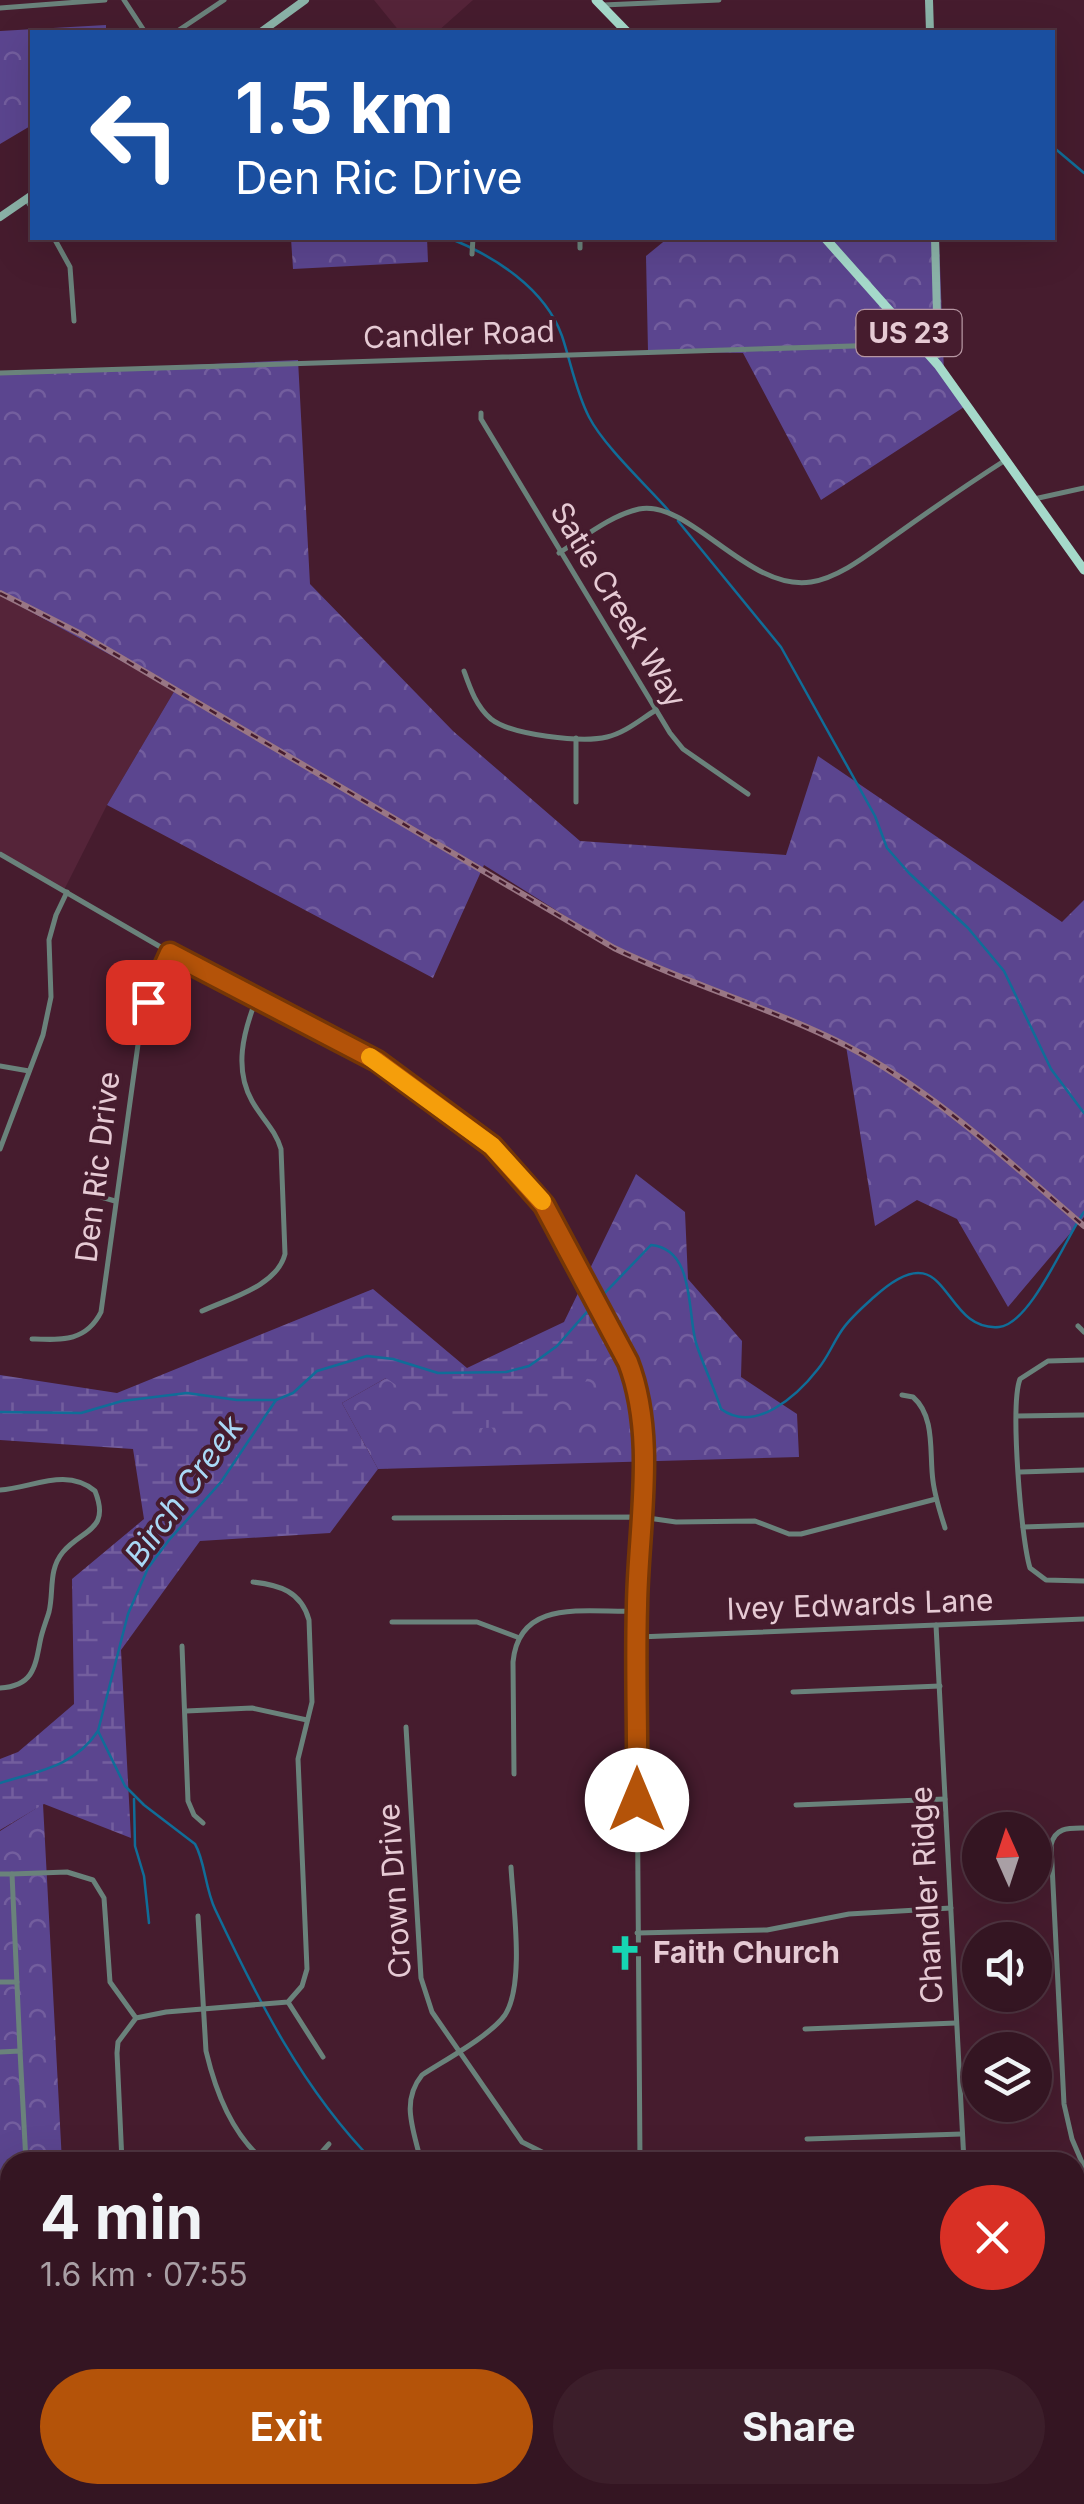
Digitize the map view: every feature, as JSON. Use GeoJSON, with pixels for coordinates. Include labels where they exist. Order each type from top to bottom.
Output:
{"type":"FeatureCollection","features":[{"type":"Feature","properties":{"kind":"main road"},"geometry":{"type":"LineString","coordinates":[[598,3],[625,30]]}},
{"type":"Feature","properties":{"kind":"main road","name":"US 23"},"geometry":{"type":"LineString","coordinates":[[827,240],[919,344],[938,360],[1004,461],[1084,570]]}},
{"type":"Feature","properties":{"kind":"street"},"geometry":{"type":"LineString","coordinates":[[0,8],[106,0]]}},
{"type":"Feature","properties":{"kind":"street"},"geometry":{"type":"LineString","coordinates":[[124,0],[144,30]]}},
{"type":"Feature","properties":{"kind":"street"},"geometry":{"type":"LineString","coordinates":[[179,30],[224,0]]}},
{"type":"Feature","properties":{"kind":"street"},"geometry":{"type":"LineString","coordinates":[[263,30],[305,0]]}},
{"type":"Feature","properties":{"kind":"street"},"geometry":{"type":"LineString","coordinates":[[598,3],[720,0]]}},
{"type":"Feature","properties":{"kind":"street"},"geometry":{"type":"LineString","coordinates":[[929,0],[930,30]]}},
{"type":"Feature","properties":{"kind":"street"},"geometry":{"type":"LineString","coordinates":[[0,218],[29,197]]}},
{"type":"Feature","properties":{"kind":"street"},"geometry":{"type":"LineString","coordinates":[[55,240],[70,267],[74,321]]}},
{"type":"Feature","properties":{"kind":"street"},"geometry":{"type":"LineString","coordinates":[[472,254],[473,240]]}},
{"type":"Feature","properties":{"kind":"street"},"geometry":{"type":"LineString","coordinates":[[580,240],[580,248]]}},
{"type":"Feature","properties":{"kind":"street"},"geometry":{"type":"LineString","coordinates":[[935,240],[938,360]]}},
{"type":"Feature","properties":{"kind":"street","name":"Candler Road"},"geometry":{"type":"LineString","coordinates":[[0,373],[919,344]]}},
{"type":"Feature","properties":{"kind":"street","name":"Satie Creek Way"},"geometry":{"type":"LineString","coordinates":[[481,413],[559,553],[656,710],[684,749],[748,794]]}},
{"type":"Feature","properties":{"kind":"street"},"geometry":{"type":"LineString","coordinates":[[559,553],[625,514],[649,508],[682,520],[737,560],[792,582],[808,583],[824,579],[870,553],[1004,461]]}},
{"type":"Feature","properties":{"kind":"street"},"geometry":{"type":"LineString","coordinates":[[1032,500],[1084,488]]}},
{"type":"Feature","properties":{"kind":"street"},"geometry":{"type":"LineString","coordinates":[[464,671],[481,708],[504,726],[576,738],[608,737],[656,710]]}},
{"type":"Feature","properties":{"kind":"street"},"geometry":{"type":"LineString","coordinates":[[576,738],[576,802]]}},
{"type":"Feature","properties":{"kind":"street"},"geometry":{"type":"LineString","coordinates":[[0,854],[170,953],[353,1048],[492,1146],[544,1205],[628,1362],[638,1388],[643,1432],[636,1612],[639,2152]]}},
{"type":"Feature","properties":{"kind":"street"},"geometry":{"type":"LineString","coordinates":[[0,1149],[43,1035],[51,997],[49,940],[68,892]]}},
{"type":"Feature","properties":{"kind":"street","name":"Den Ric Drive"},"geometry":{"type":"LineString","coordinates":[[32,1339],[86,1333],[96,1322],[104,1301],[140,1030],[152,988],[170,953]]}},
{"type":"Feature","properties":{"kind":"street"},"geometry":{"type":"LineString","coordinates":[[202,1311],[271,1278],[282,1267],[285,1254],[281,1149],[276,1133],[253,1103],[242,1075],[244,1038],[256,1000]]}},
{"type":"Feature","properties":{"kind":"street"},"geometry":{"type":"LineString","coordinates":[[0,1066],[30,1071]]}},
{"type":"Feature","properties":{"kind":"street"},"geometry":{"type":"LineString","coordinates":[[101,1197],[116,1201]]}},
{"type":"Feature","properties":{"kind":"street"},"geometry":{"type":"LineString","coordinates":[[1078,1326],[1084,1332]]}},
{"type":"Feature","properties":{"kind":"street"},"geometry":{"type":"LineString","coordinates":[[1084,1360],[1048,1361],[1030,1370],[1017,1386],[1023,1527],[1032,1576],[1084,1581]]}},
{"type":"Feature","properties":{"kind":"street"},"geometry":{"type":"LineString","coordinates":[[902,1395],[913,1397],[923,1410],[930,1432],[936,1499],[945,1528]]}},
{"type":"Feature","properties":{"kind":"street"},"geometry":{"type":"LineString","coordinates":[[1017,1416],[1084,1415]]}},
{"type":"Feature","properties":{"kind":"street"},"geometry":{"type":"LineString","coordinates":[[1020,1472],[1084,1470]]}},
{"type":"Feature","properties":{"kind":"street"},"geometry":{"type":"LineString","coordinates":[[0,1490],[43,1481],[74,1480],[95,1490],[99,1512],[93,1530],[62,1553],[51,1576],[50,1606],[33,1675],[22,1684],[0,1688]]}},
{"type":"Feature","properties":{"kind":"street"},"geometry":{"type":"LineString","coordinates":[[394,1518],[641,1517],[676,1522],[756,1521],[789,1534],[801,1534],[936,1499]]}},
{"type":"Feature","properties":{"kind":"street"},"geometry":{"type":"LineString","coordinates":[[1023,1527],[1084,1525]]}},
{"type":"Feature","properties":{"kind":"street"},"geometry":{"type":"LineString","coordinates":[[122,2152],[118,2042],[136,2018],[288,2002],[302,1986],[307,1969],[298,1759],[312,1702],[306,1610],[292,1592],[252,1582]]}},
{"type":"Feature","properties":{"kind":"street"},"geometry":{"type":"LineString","coordinates":[[514,1774],[513,1662],[518,1638],[528,1623],[548,1615],[636,1612]]}},
{"type":"Feature","properties":{"kind":"street","name":"Ivey Edwards Lane"},"geometry":{"type":"LineString","coordinates":[[638,1636],[1084,1619]]}},
{"type":"Feature","properties":{"kind":"street"},"geometry":{"type":"LineString","coordinates":[[392,1622],[477,1622],[518,1638]]}},
{"type":"Feature","properties":{"kind":"street","name":"Chandler Ridge"},"geometry":{"type":"LineString","coordinates":[[936,1624],[963,2152]]}},
{"type":"Feature","properties":{"kind":"street"},"geometry":{"type":"LineString","coordinates":[[182,1646],[188,1801],[203,1823]]}},
{"type":"Feature","properties":{"kind":"street"},"geometry":{"type":"LineString","coordinates":[[794,1692],[940,1686]]}},
{"type":"Feature","properties":{"kind":"street"},"geometry":{"type":"LineString","coordinates":[[186,1711],[252,1708],[307,1720]]}},
{"type":"Feature","properties":{"kind":"street","name":"Crown Drive"},"geometry":{"type":"LineString","coordinates":[[406,1727],[421,1978],[432,2012],[457,2051],[513,2131],[539,2152]]}},
{"type":"Feature","properties":{"kind":"street"},"geometry":{"type":"LineString","coordinates":[[796,1805],[945,1799]]}},
{"type":"Feature","properties":{"kind":"street"},"geometry":{"type":"LineString","coordinates":[[1078,2152],[1064,2095],[1051,1848],[1058,1831],[1084,1828]]}},
{"type":"Feature","properties":{"kind":"street"},"geometry":{"type":"LineString","coordinates":[[419,2152],[409,2111],[410,2093],[422,2075],[499,2021],[512,2000],[512,1867]]}},
{"type":"Feature","properties":{"kind":"street"},"geometry":{"type":"LineString","coordinates":[[0,1874],[68,1872],[93,1880],[104,1898],[110,1982],[136,2018]]}},
{"type":"Feature","properties":{"kind":"street"},"geometry":{"type":"LineString","coordinates":[[12,1874],[25,2152]]}},
{"type":"Feature","properties":{"kind":"street"},"geometry":{"type":"LineString","coordinates":[[637,1934],[767,1930],[849,1914],[950,1908]]}},
{"type":"Feature","properties":{"kind":"street"},"geometry":{"type":"LineString","coordinates":[[198,1916],[210,2068],[236,2132],[253,2152]]}},
{"type":"Feature","properties":{"kind":"street"},"geometry":{"type":"LineString","coordinates":[[0,1982],[17,1982]]}},
{"type":"Feature","properties":{"kind":"street"},"geometry":{"type":"LineString","coordinates":[[288,2002],[323,2056]]}},
{"type":"Feature","properties":{"kind":"street"},"geometry":{"type":"LineString","coordinates":[[805,2029],[956,2023]]}},
{"type":"Feature","properties":{"kind":"street"},"geometry":{"type":"LineString","coordinates":[[0,2052],[20,2051]]}},
{"type":"Feature","properties":{"kind":"street"},"geometry":{"type":"LineString","coordinates":[[807,2139],[962,2134]]}},
{"type":"Feature","properties":{"kind":"street"},"geometry":{"type":"LineString","coordinates":[[322,2152],[329,2144]]}},
{"type":"Feature","properties":{"kind":"shaded area"},"geometry":{"type":"Polygon","coordinates":[[[374,0],[473,0],[439,30],[398,30],[374,0]]]}},
{"type":"Feature","properties":{"kind":"shaded area"},"geometry":{"type":"Polygon","coordinates":[[[0,595],[175,690],[107,805],[64,890],[0,851],[0,595]]]}},
{"type":"Feature","properties":{"kind":"green space"},"geometry":{"type":"Polygon","coordinates":[[[106,25],[106,30],[30,30],[30,126],[0,144],[0,31],[106,25]]]}},
{"type":"Feature","properties":{"kind":"green space"},"geometry":{"type":"Polygon","coordinates":[[[291,240],[427,240],[428,262],[293,269],[291,240]]]}},
{"type":"Feature","properties":{"kind":"green space"},"geometry":{"type":"Polygon","coordinates":[[[666,240],[939,240],[944,373],[964,407],[821,500],[743,353],[648,351],[646,256],[666,240]]]}},
{"type":"Feature","properties":{"kind":"green space"},"geometry":{"type":"Polygon","coordinates":[[[298,360],[310,584],[453,731],[580,841],[786,855],[818,756],[1062,922],[1084,900],[1084,1217],[1008,1307],[957,1219],[917,1200],[875,1226],[846,1046],[627,955],[484,865],[433,978],[107,805],[175,690],[0,595],[0,374],[298,360]]]}},
{"type":"Feature","properties":{"kind":"green space"},"geometry":{"type":"Polygon","coordinates":[[[636,1174],[685,1212],[688,1279],[742,1341],[741,1377],[797,1414],[799,1457],[378,1469],[342,1403],[386,1378],[581,1390],[583,1283],[636,1174]]]}},
{"type":"Feature","properties":{"kind":"green space"},"geometry":{"type":"Polygon","coordinates":[[[583,1283],[612,1330],[581,1390],[509,1427],[459,1429],[386,1378],[342,1403],[378,1469],[330,1533],[200,1541],[121,1650],[131,1838],[44,1804],[0,1830],[0,1759],[18,1752],[74,1704],[72,1579],[144,1519],[133,1449],[0,1440],[0,1375],[117,1393],[373,1289],[467,1368],[564,1322],[583,1283]]]}},
{"type":"Feature","properties":{"kind":"green space"},"geometry":{"type":"Polygon","coordinates":[[[43,1804],[61,2152],[0,2152],[0,1831],[43,1804]]]}},
{"type":"Feature","properties":{"kind":"waterway"},"geometry":{"type":"LineString","coordinates":[[1055,149],[1084,173]]}},
{"type":"Feature","properties":{"kind":"waterway"},"geometry":{"type":"LineString","coordinates":[[453,240],[500,264],[544,303],[562,336],[589,417],[615,453],[669,511]]}},
{"type":"Feature","properties":{"kind":"waterway"},"geometry":{"type":"LineString","coordinates":[[678,521],[781,647],[875,816],[887,848],[968,928],[1004,971],[1051,1069],[1084,1113]]}},
{"type":"Feature","properties":{"kind":"waterway"},"geometry":{"type":"LineString","coordinates":[[599,1299],[651,1245],[665,1249],[682,1269],[696,1343],[721,1409],[734,1416],[748,1417],[774,1408],[799,1390],[822,1364],[849,1321],[899,1278],[918,1273],[932,1277],[965,1315],[980,1324],[999,1327],[1011,1322],[1047,1278],[1084,1212]]}},
{"type":"Feature","properties":{"kind":"waterway"},"geometry":{"type":"LineString","coordinates":[[0,1412],[81,1413],[122,1401],[187,1393],[237,1400],[276,1400],[293,1393],[317,1371],[367,1356],[393,1359],[438,1373],[506,1372],[529,1366],[557,1346],[593,1305]]}},
{"type":"Feature","properties":{"kind":"waterway","name":"Birch Creek"},"geometry":{"type":"LineString","coordinates":[[0,1783],[66,1760],[98,1731],[128,1614],[148,1568],[221,1482],[276,1400]]}},
{"type":"Feature","properties":{"kind":"waterway"},"geometry":{"type":"LineString","coordinates":[[98,1731],[125,1786],[195,1844],[215,1909],[265,2010],[325,2105],[365,2152]]}},
{"type":"Feature","properties":{"kind":"waterway"},"geometry":{"type":"LineString","coordinates":[[134,1799],[135,1846],[144,1876],[149,1923]]}},
{"type":"Feature","properties":{"kind":"railway"},"geometry":{"type":"LineString","coordinates":[[0,593],[81,634],[614,948],[819,1032],[879,1064],[970,1129],[1084,1226]]}},
{"type":"Feature","properties":{"kind":"slow traffic"},"geometry":{"type":"LineString","coordinates":[[370,1057],[492,1146],[542,1201]]}},
{"type":"Feature","properties":{"kind":"place","name":"Faith Church"},"geometry":{"type":"Point","coordinates":[625,1953]}},
{"type":"Feature","properties":{"kind":"route"},"geometry":{"type":"LineString","coordinates":[[148,1002],[170,953],[377,1061],[492,1146],[544,1205],[638,1388],[643,1432],[636,1612],[637,1800]]}}]}
